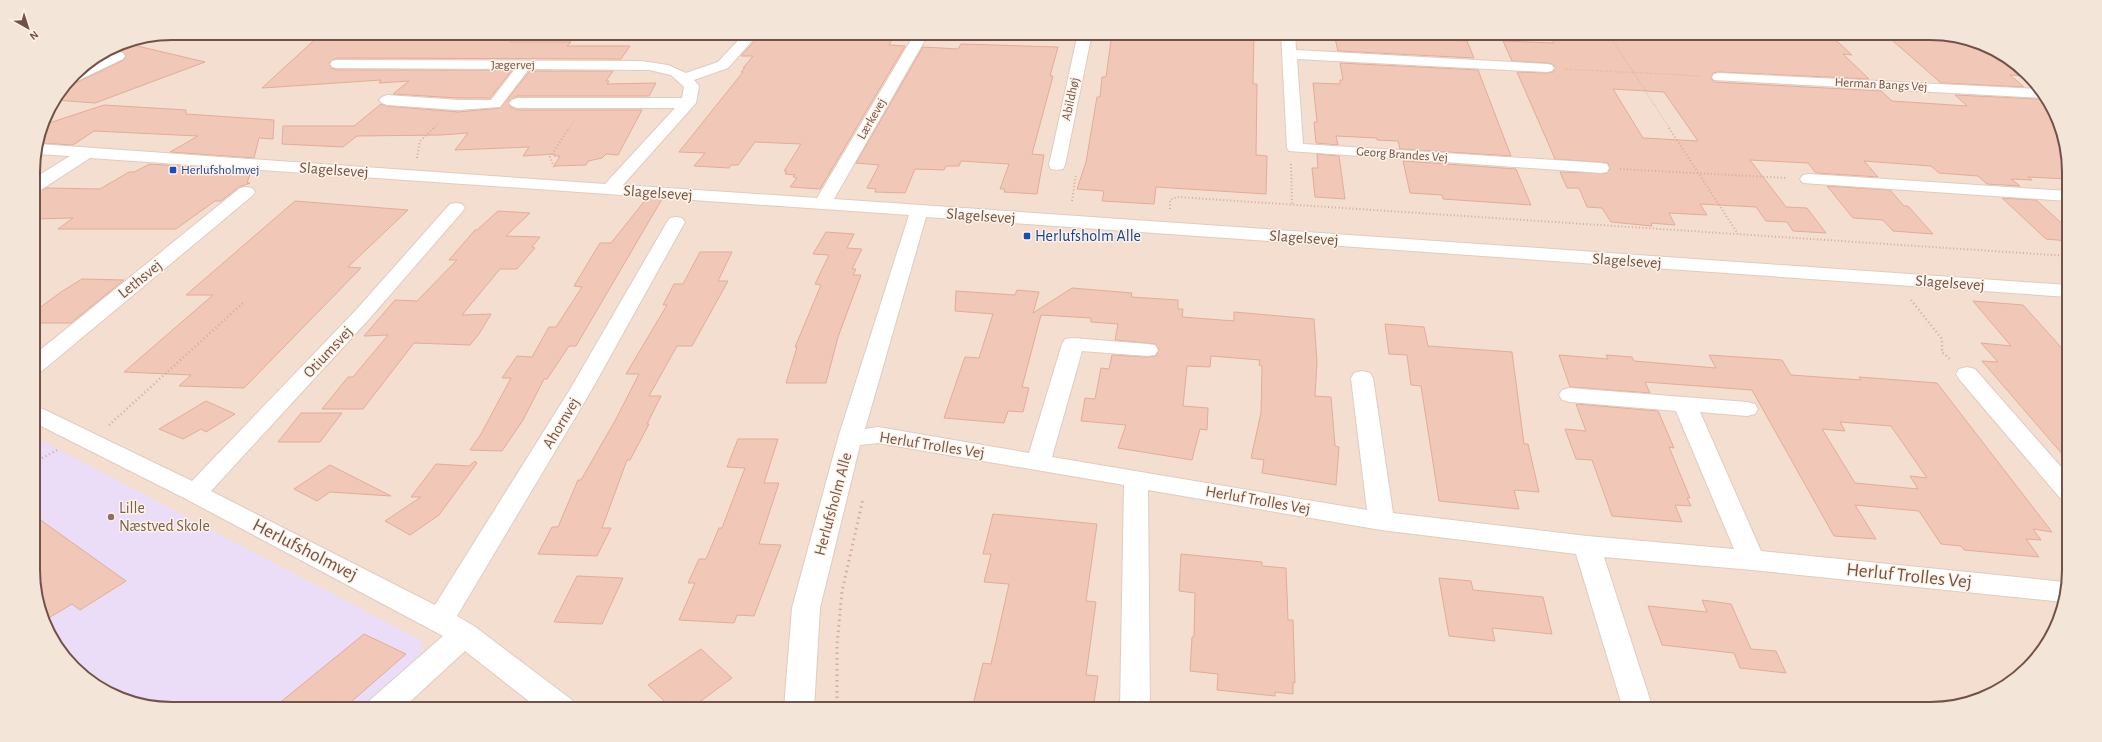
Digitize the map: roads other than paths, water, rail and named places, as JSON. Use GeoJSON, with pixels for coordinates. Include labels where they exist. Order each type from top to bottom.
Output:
{"type":"FeatureCollection","features":[{"type":"Feature","properties":{"kind":"street"},"geometry":{"type":"LineString","coordinates":[[610,189],[688,103],[692,86],[685,78],[723,65],[746,40]]}},
{"type":"Feature","properties":{"kind":"street","name":"Lærkevej"},"geometry":{"type":"LineString","coordinates":[[822,204],[918,40]]}},
{"type":"Feature","properties":{"kind":"street","name":"Abildhøj"},"geometry":{"type":"LineString","coordinates":[[1057,165],[1084,40]]}},
{"type":"Feature","properties":{"kind":"street"},"geometry":{"type":"LineString","coordinates":[[1289,40],[1291,54],[1547,68]]}},
{"type":"Feature","properties":{"kind":"street","name":"Georg Brandes Vej"},"geometry":{"type":"LineString","coordinates":[[1291,54],[1295,148],[1601,168]]}},
{"type":"Feature","properties":{"kind":"street"},"geometry":{"type":"LineString","coordinates":[[89,70],[118,56]]}},
{"type":"Feature","properties":{"kind":"street","name":"Jægervej"},"geometry":{"type":"LineString","coordinates":[[337,64],[641,65],[677,72],[685,78]]}},
{"type":"Feature","properties":{"kind":"street"},"geometry":{"type":"LineString","coordinates":[[387,100],[458,105],[495,104],[525,65]]}},
{"type":"Feature","properties":{"kind":"street","name":"Herman Bangs Vej"},"geometry":{"type":"LineString","coordinates":[[1719,77],[2036,94]]}},
{"type":"Feature","properties":{"kind":"street"},"geometry":{"type":"LineString","coordinates":[[517,103],[688,103]]}},
{"type":"Feature","properties":{"kind":"street","name":"Slagelsevej"},"geometry":{"type":"LineString","coordinates":[[43,149],[2062,292]]}},
{"type":"Feature","properties":{"kind":"street"},"geometry":{"type":"LineString","coordinates":[[40,183],[86,153]]}},
{"type":"Feature","properties":{"kind":"street"},"geometry":{"type":"LineString","coordinates":[[1809,179],[2062,196]]}},
{"type":"Feature","properties":{"kind":"street","name":"Lethsvej"},"geometry":{"type":"LineString","coordinates":[[40,361],[246,192]]}},
{"type":"Feature","properties":{"kind":"street","name":"Otiumsvej"},"geometry":{"type":"LineString","coordinates":[[196,493],[363,314],[456,208]]}},
{"type":"Feature","properties":{"kind":"street","name":"Herlufsholm Alle"},"geometry":{"type":"LineString","coordinates":[[799,702],[806,608],[850,438],[918,211]]}},
{"type":"Feature","properties":{"kind":"street","name":"Ahornvej"},"geometry":{"type":"LineString","coordinates":[[387,702],[452,628],[580,391],[676,222]]}},
{"type":"Feature","properties":{"kind":"street"},"geometry":{"type":"LineString","coordinates":[[1038,463],[1073,344],[1147,350]]}},
{"type":"Feature","properties":{"kind":"street"},"geometry":{"type":"LineString","coordinates":[[1966,374],[2062,484]]}},
{"type":"Feature","properties":{"kind":"street"},"geometry":{"type":"LineString","coordinates":[[1362,378],[1381,521]]}},
{"type":"Feature","properties":{"kind":"street"},"geometry":{"type":"LineString","coordinates":[[1570,395],[1686,406],[1747,409]]}},
{"type":"Feature","properties":{"kind":"street"},"geometry":{"type":"LineString","coordinates":[[1686,406],[1752,560]]}},
{"type":"Feature","properties":{"kind":"street","name":"Herlufsholmvej"},"geometry":{"type":"LineString","coordinates":[[40,416],[196,493],[452,628],[552,702]]}},
{"type":"Feature","properties":{"kind":"street","name":"Herluf Trolles Vej"},"geometry":{"type":"LineString","coordinates":[[850,438],[878,435],[1381,521],[1587,546],[1752,560],[2060,591]]}},
{"type":"Feature","properties":{"kind":"street"},"geometry":{"type":"LineString","coordinates":[[1135,702],[1136,479]]}},
{"type":"Feature","properties":{"kind":"street"},"geometry":{"type":"LineString","coordinates":[[1587,546],[1636,702]]}},
{"type":"Feature","properties":{"kind":"place","name":"Herlufsholmvej"},"geometry":{"type":"Point","coordinates":[173,170]}},
{"type":"Feature","properties":{"kind":"place","name":"Herlufsholm Alle"},"geometry":{"type":"Point","coordinates":[1027,236]}},
{"type":"Feature","properties":{"kind":"place","name":"Lille Næstved Skole"},"geometry":{"type":"Point","coordinates":[111,517]}}]}
